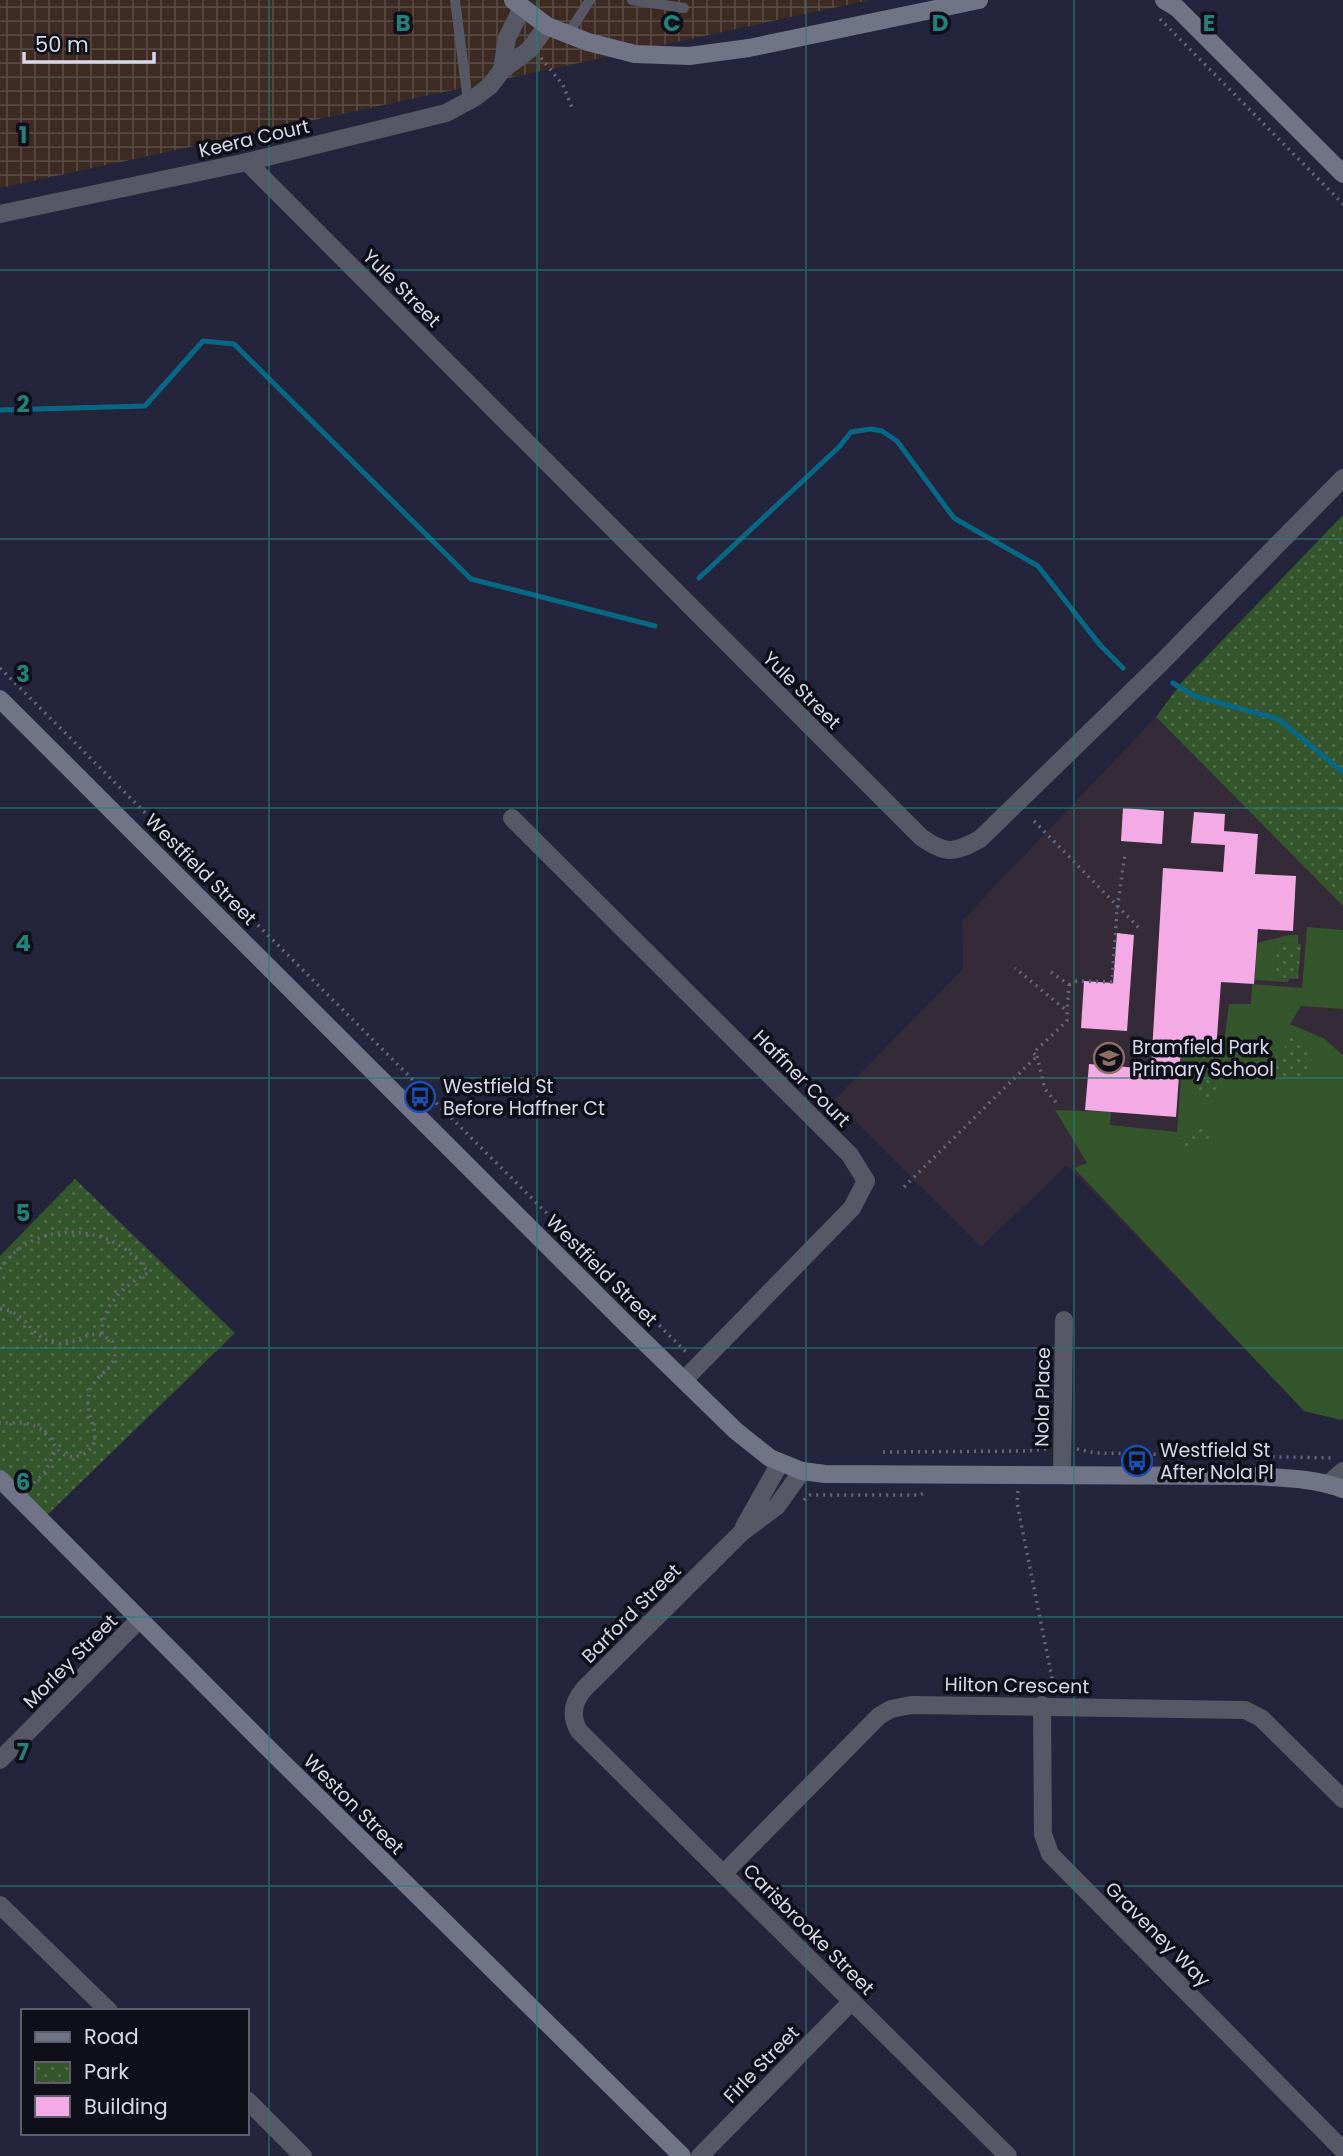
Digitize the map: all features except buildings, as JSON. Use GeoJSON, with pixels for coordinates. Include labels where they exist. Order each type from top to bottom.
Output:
{"type":"FeatureCollection","features":[{"type":"Feature","properties":{"kind":"main road"},"geometry":{"type":"LineString","coordinates":[[517,4],[547,26],[568,34],[635,54],[688,56],[750,48],[979,0]]}},
{"type":"Feature","properties":{"kind":"main road"},"geometry":{"type":"LineString","coordinates":[[1173,3],[1343,174]]}},
{"type":"Feature","properties":{"kind":"main road","name":"Westfield Street"},"geometry":{"type":"LineString","coordinates":[[0,699],[736,1431],[780,1463],[802,1471],[825,1474],[1253,1476],[1298,1479],[1336,1486]]}},
{"type":"Feature","properties":{"kind":"main road","name":"Weston Street"},"geometry":{"type":"LineString","coordinates":[[0,1479],[139,1620],[682,2156]]}},
{"type":"Feature","properties":{"kind":"street"},"geometry":{"type":"LineString","coordinates":[[502,70],[507,38],[517,4]]}},
{"type":"Feature","properties":{"kind":"street","name":"Keera Court"},"geometry":{"type":"LineString","coordinates":[[0,214],[247,162],[446,113],[489,86],[502,70],[531,47],[547,26]]}},
{"type":"Feature","properties":{"kind":"street","name":"Yule Street"},"geometry":{"type":"LineString","coordinates":[[247,162],[690,608],[921,837],[937,849],[959,850],[980,839],[1160,664],[1343,478]]}},
{"type":"Feature","properties":{"kind":"street","name":"Haffner Court"},"geometry":{"type":"LineString","coordinates":[[512,818],[850,1155],[866,1181],[852,1208],[684,1380]]}},
{"type":"Feature","properties":{"kind":"street","name":"Nola Place"},"geometry":{"type":"LineString","coordinates":[[1062,1475],[1063,1320]]}},
{"type":"Feature","properties":{"kind":"street","name":"Barford Street"},"geometry":{"type":"LineString","coordinates":[[741,1534],[780,1463]]}},
{"type":"Feature","properties":{"kind":"street"},"geometry":{"type":"LineString","coordinates":[[1336,1486],[1342,1463]]}},
{"type":"Feature","properties":{"kind":"street","name":"Barford Street"},"geometry":{"type":"LineString","coordinates":[[579,1731],[573,1711],[575,1701],[584,1689],[741,1534],[777,1506],[802,1471]]}},
{"type":"Feature","properties":{"kind":"street","name":"Morley Street"},"geometry":{"type":"LineString","coordinates":[[0,1760],[139,1620]]}},
{"type":"Feature","properties":{"kind":"street","name":"Hilton Crescent"},"geometry":{"type":"LineString","coordinates":[[723,1874],[884,1712],[911,1705],[1049,1700],[1245,1710],[1261,1718],[1343,1799]]}},
{"type":"Feature","properties":{"kind":"street","name":"Graveney Way"},"geometry":{"type":"LineString","coordinates":[[1049,1700],[1043,1833],[1050,1854],[1343,2150]]}},
{"type":"Feature","properties":{"kind":"street","name":"Carisbrooke Street"},"geometry":{"type":"LineString","coordinates":[[579,1731],[1009,2156]]}},
{"type":"Feature","properties":{"kind":"street"},"geometry":{"type":"LineString","coordinates":[[0,1905],[107,2009]]}},
{"type":"Feature","properties":{"kind":"street","name":"Firle Street"},"geometry":{"type":"LineString","coordinates":[[700,2156],[852,2001]]}},
{"type":"Feature","properties":{"kind":"street"},"geometry":{"type":"LineString","coordinates":[[248,2102],[303,2156]]}},
{"type":"Feature","properties":{"kind":"lane"},"geometry":{"type":"LineString","coordinates":[[455,0],[468,101]]}},
{"type":"Feature","properties":{"kind":"lane"},"geometry":{"type":"LineString","coordinates":[[568,34],[590,0]]}},
{"type":"Feature","properties":{"kind":"lane"},"geometry":{"type":"LineString","coordinates":[[632,0],[684,8]]}},
{"type":"Feature","properties":{"kind":"path"},"geometry":{"type":"LineString","coordinates":[[1159,18],[1343,204]]}},
{"type":"Feature","properties":{"kind":"path"},"geometry":{"type":"LineString","coordinates":[[531,47],[563,85],[572,108]]}},
{"type":"Feature","properties":{"kind":"path"},"geometry":{"type":"LineString","coordinates":[[0,668],[686,1352]]}},
{"type":"Feature","properties":{"kind":"path"},"geometry":{"type":"LineString","coordinates":[[1034,821],[1142,930]]}},
{"type":"Feature","properties":{"kind":"path"},"geometry":{"type":"LineString","coordinates":[[1069,985],[1077,981],[1112,982],[1125,854]]}},
{"type":"Feature","properties":{"kind":"path"},"geometry":{"type":"LineString","coordinates":[[1015,968],[1067,1011]]}},
{"type":"Feature","properties":{"kind":"path"},"geometry":{"type":"LineString","coordinates":[[1051,972],[1069,985]]}},
{"type":"Feature","properties":{"kind":"path"},"geometry":{"type":"LineString","coordinates":[[1059,1106],[1045,1088],[1037,1056],[1033,1053],[1067,1021],[1069,985]]}},
{"type":"Feature","properties":{"kind":"path"},"geometry":{"type":"LineString","coordinates":[[904,1187],[1037,1056]]}},
{"type":"Feature","properties":{"kind":"path"},"geometry":{"type":"LineString","coordinates":[[0,1269],[29,1242],[69,1231],[91,1234],[134,1255],[148,1273],[111,1302],[104,1315],[102,1335]]}},
{"type":"Feature","properties":{"kind":"path"},"geometry":{"type":"LineString","coordinates":[[0,1309],[19,1314],[34,1333],[53,1343],[74,1341],[93,1333],[102,1335],[112,1341],[116,1355],[113,1363],[94,1382],[89,1393],[88,1411],[95,1432],[89,1451],[77,1457],[63,1455],[40,1428],[19,1423],[0,1423]]}},
{"type":"Feature","properties":{"kind":"path"},"geometry":{"type":"LineString","coordinates":[[27,1489],[46,1471],[56,1448]]}},
{"type":"Feature","properties":{"kind":"path"},"geometry":{"type":"LineString","coordinates":[[883,1452],[1028,1451],[1050,1448]]}},
{"type":"Feature","properties":{"kind":"path"},"geometry":{"type":"LineString","coordinates":[[1075,1449],[1096,1453],[1334,1458],[1342,1463]]}},
{"type":"Feature","properties":{"kind":"path"},"geometry":{"type":"LineString","coordinates":[[1017,1475],[1017,1503],[1049,1700]]}},
{"type":"Feature","properties":{"kind":"path"},"geometry":{"type":"LineString","coordinates":[[802,1502],[810,1495],[880,1494]]}},
{"type":"Feature","properties":{"kind":"shaded area"},"geometry":{"type":"Polygon","coordinates":[[[0,0],[870,0],[0,188],[0,0]]]}},
{"type":"Feature","properties":{"kind":"shaded area","name":"Bramfield Park Primary School"},"geometry":{"type":"Polygon","coordinates":[[[1156,717],[1343,906],[1341,1420],[1304,1411],[1067,1165],[981,1247],[834,1100],[963,969],[962,921],[1156,717]]]}},
{"type":"Feature","properties":{"kind":"green space"},"geometry":{"type":"Polygon","coordinates":[[[1343,515],[1343,906],[1156,717],[1182,682],[1343,515]]]}},
{"type":"Feature","properties":{"kind":"green space"},"geometry":{"type":"Polygon","coordinates":[[[1307,927],[1343,930],[1343,1009],[1301,1006],[1290,1024],[1323,1038],[1343,1055],[1341,1420],[1304,1411],[1074,1168],[1087,1163],[1055,1110],[1111,1112],[1110,1125],[1177,1132],[1182,1064],[1164,1062],[1165,1047],[1223,1051],[1229,1004],[1251,1004],[1252,984],[1302,988],[1307,927]]]}},
{"type":"Feature","properties":{"kind":"green space"},"geometry":{"type":"Polygon","coordinates":[[[1298,935],[1298,944],[1277,943],[1275,978],[1289,979],[1288,982],[1255,980],[1257,943],[1298,935]]]}},
{"type":"Feature","properties":{"kind":"green space"},"geometry":{"type":"Polygon","coordinates":[[[1277,943],[1301,944],[1298,979],[1275,978],[1277,943]]]}},
{"type":"Feature","properties":{"kind":"green space"},"geometry":{"type":"Polygon","coordinates":[[[1291,1036],[1317,1051],[1299,1084],[1272,1070],[1291,1036]]]}},
{"type":"Feature","properties":{"kind":"green space"},"geometry":{"type":"Polygon","coordinates":[[[1198,1069],[1221,1070],[1220,1101],[1196,1100],[1198,1069]]]}},
{"type":"Feature","properties":{"kind":"green space"},"geometry":{"type":"Polygon","coordinates":[[[1203,1123],[1212,1136],[1187,1152],[1179,1139],[1203,1123]]]}},
{"type":"Feature","properties":{"kind":"green space"},"geometry":{"type":"Polygon","coordinates":[[[75,1179],[235,1333],[40,1522],[0,1479],[0,1256],[75,1179]]]}},
{"type":"Feature","properties":{"kind":"waterway"},"geometry":{"type":"LineString","coordinates":[[0,410],[145,406],[203,341],[234,344],[471,579],[655,626]]}},
{"type":"Feature","properties":{"kind":"waterway"},"geometry":{"type":"LineString","coordinates":[[699,578],[839,447],[851,432],[871,429],[882,431],[897,441],[954,518],[1038,566],[1100,645],[1123,668]]}},
{"type":"Feature","properties":{"kind":"waterway"},"geometry":{"type":"LineString","coordinates":[[1173,683],[1194,696],[1278,719],[1343,772]]}},
{"type":"Feature","properties":{"kind":"place","name":"Bramfield Park Primary School"},"geometry":{"type":"Point","coordinates":[1109,1058]}},
{"type":"Feature","properties":{"kind":"place","name":"Westfield St Before Haffner Ct"},"geometry":{"type":"Point","coordinates":[420,1097]}},
{"type":"Feature","properties":{"kind":"place","name":"Westfield St After Nola Pl"},"geometry":{"type":"Point","coordinates":[1137,1461]}}]}
